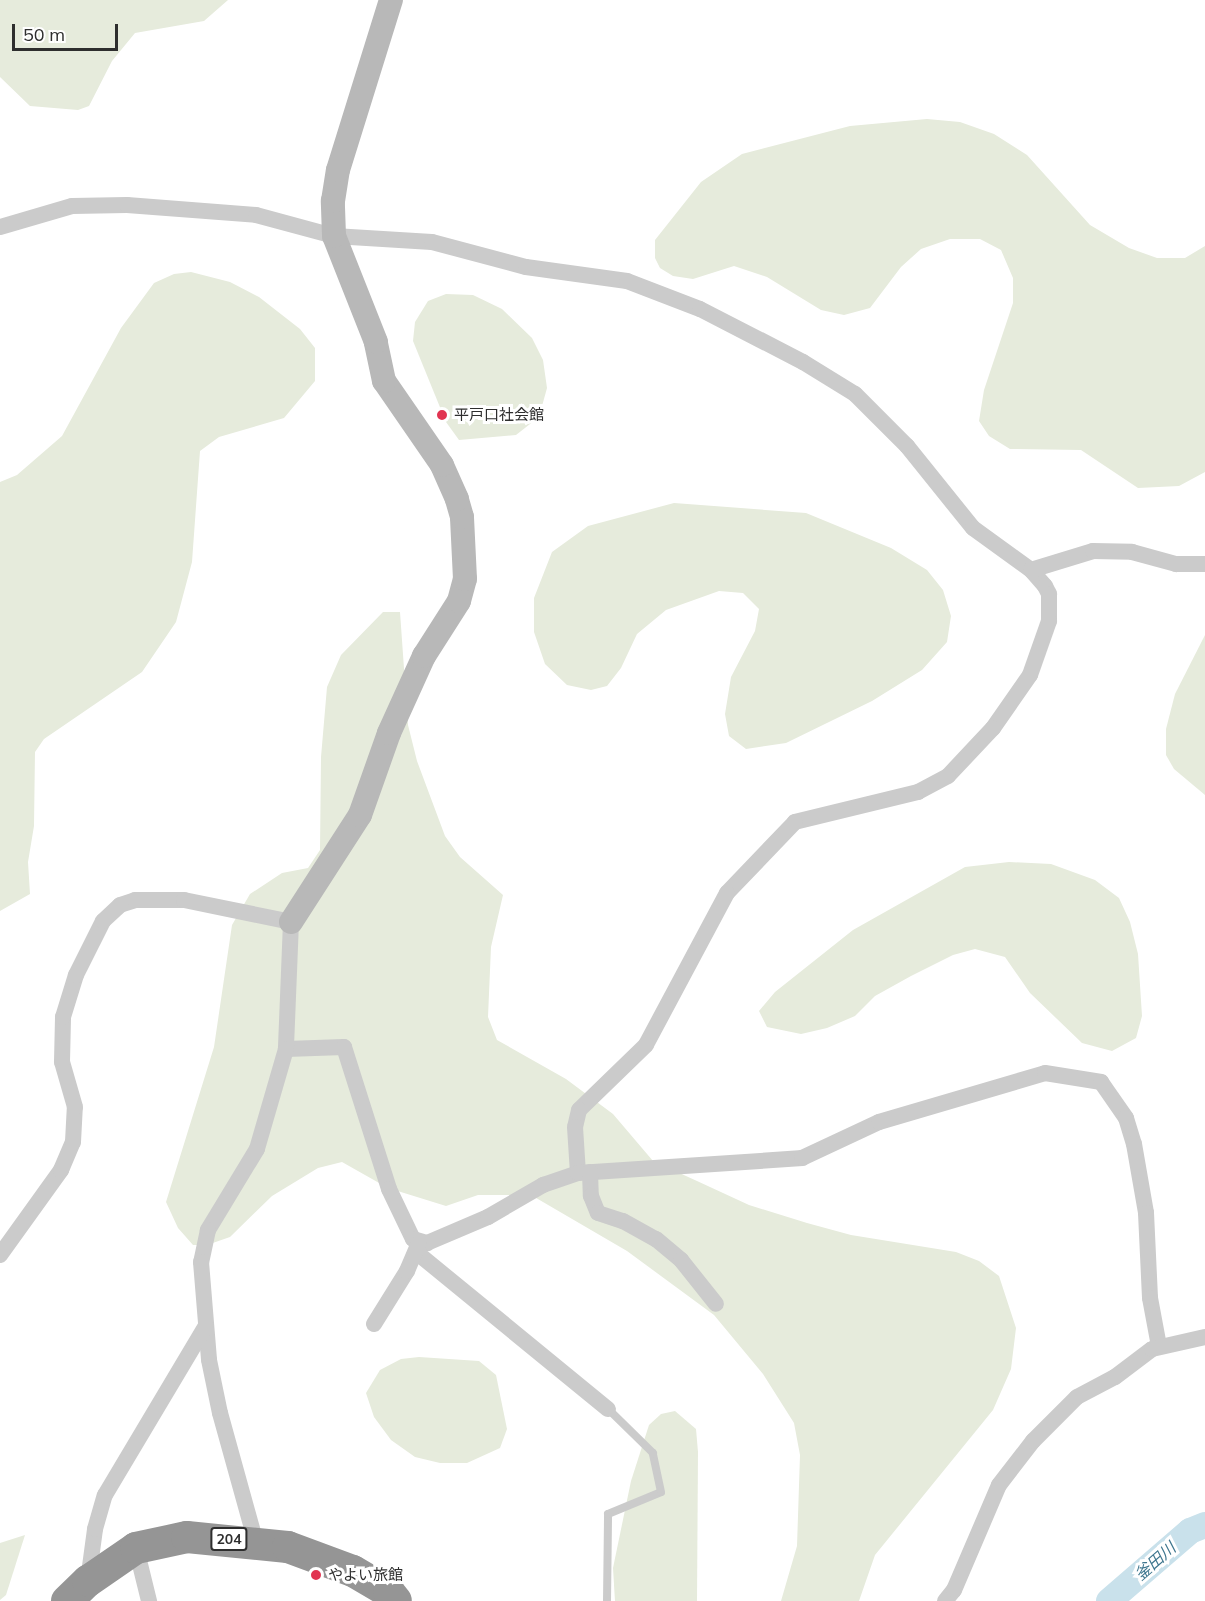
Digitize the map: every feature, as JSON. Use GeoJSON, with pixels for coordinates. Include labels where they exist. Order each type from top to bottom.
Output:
{"type":"FeatureCollection","features":[{"type":"Feature","properties":{"kind":"highway","name":"204"},"geometry":{"type":"LineString","coordinates":[[78,1591],[136,1548],[187,1537],[288,1547],[353,1571],[390,1598]]}},
{"type":"Feature","properties":{"kind":"street"},"geometry":{"type":"LineString","coordinates":[[256,1543],[220,1413],[205,1327],[201,1262],[208,1230],[257,1149],[286,1049],[291,922],[360,815],[389,733],[424,656],[459,602],[465,579],[462,517],[457,499],[442,465],[384,381],[376,342],[334,236],[333,201],[338,170],[391,0]]}},
{"type":"Feature","properties":{"kind":"street"},"geometry":{"type":"LineString","coordinates":[[0,227],[72,206],[127,205],[256,215],[334,236],[432,242],[526,267],[627,281],[700,309],[803,362],[855,394],[907,446],[985,540],[1031,570],[1049,594],[1049,621],[1030,675],[993,728],[948,776],[918,792],[795,822],[727,893],[646,1045],[579,1110],[575,1128],[584,1173],[598,1213],[623,1221],[656,1239],[681,1260],[716,1304]]}},
{"type":"Feature","properties":{"kind":"street"},"geometry":{"type":"LineString","coordinates":[[1031,570],[1092,551],[1132,552],[1176,564],[1205,564]]}},
{"type":"Feature","properties":{"kind":"street"},"geometry":{"type":"LineString","coordinates":[[0,1255],[61,1170],[74,1142],[75,1107],[62,1062],[63,1017],[76,975],[103,921],[120,905],[135,900],[184,900],[291,922]]}},
{"type":"Feature","properties":{"kind":"street"},"geometry":{"type":"LineString","coordinates":[[286,1049],[344,1047],[389,1189],[418,1247],[608,1409]]}},
{"type":"Feature","properties":{"kind":"street"},"geometry":{"type":"LineString","coordinates":[[374,1324],[418,1247],[470,1224],[543,1185],[584,1173],[802,1158],[879,1122],[1034,1076],[1081,1076],[1101,1082],[1126,1118],[1134,1144],[1146,1213],[1150,1298],[1159,1346]]}},
{"type":"Feature","properties":{"kind":"street"},"geometry":{"type":"LineString","coordinates":[[78,1591],[105,1495],[205,1327]]}},
{"type":"Feature","properties":{"kind":"street"},"geometry":{"type":"LineString","coordinates":[[945,1601],[954,1590],[999,1485],[1033,1441],[1077,1397],[1115,1377],[1159,1346],[1205,1337]]}},
{"type":"Feature","properties":{"kind":"street"},"geometry":{"type":"LineString","coordinates":[[136,1548],[149,1601]]}},
{"type":"Feature","properties":{"kind":"lane"},"geometry":{"type":"LineString","coordinates":[[607,1601],[608,1514],[661,1492],[654,1453],[608,1409]]}},
{"type":"Feature","properties":{"kind":"shaded area"},"geometry":{"type":"Polygon","coordinates":[[[0,0],[228,0],[204,21],[135,33],[112,61],[89,106],[78,110],[30,106],[0,77],[0,0]]]}},
{"type":"Feature","properties":{"kind":"shaded area"},"geometry":{"type":"Polygon","coordinates":[[[927,119],[960,122],[994,134],[1027,155],[1090,225],[1129,248],[1157,258],[1185,258],[1205,246],[1205,472],[1179,486],[1138,488],[1081,450],[1010,449],[989,436],[979,421],[984,390],[1013,303],[1013,278],[1001,250],[980,239],[950,239],[921,249],[901,267],[870,308],[844,315],[821,310],[767,277],[734,266],[693,279],[673,276],[660,268],[655,258],[655,240],[701,182],[742,154],[850,126],[927,119]]]}},
{"type":"Feature","properties":{"kind":"shaded area"},"geometry":{"type":"Polygon","coordinates":[[[191,272],[230,282],[259,297],[300,329],[315,348],[315,381],[284,418],[219,437],[200,451],[192,562],[176,622],[142,672],[44,739],[35,752],[34,826],[28,862],[30,894],[0,911],[0,482],[17,475],[62,436],[121,328],[154,283],[174,274],[191,272]]]}},
{"type":"Feature","properties":{"kind":"shaded area"},"geometry":{"type":"Polygon","coordinates":[[[446,294],[473,295],[502,309],[532,338],[543,360],[547,388],[539,417],[516,435],[459,440],[446,422],[413,341],[415,322],[428,301],[446,294]]]}},
{"type":"Feature","properties":{"kind":"shaded area"},"geometry":{"type":"Polygon","coordinates":[[[674,503],[806,513],[891,548],[927,570],[943,590],[951,616],[947,642],[922,670],[872,701],[786,743],[746,749],[729,736],[725,714],[731,677],[755,631],[759,609],[743,593],[719,591],[666,610],[637,634],[621,668],[607,686],[591,690],[567,685],[545,664],[534,632],[534,598],[552,552],[588,526],[674,503]]]}},
{"type":"Feature","properties":{"kind":"shaded area"},"geometry":{"type":"Polygon","coordinates":[[[383,612],[400,612],[408,725],[417,761],[445,836],[460,857],[503,895],[491,947],[488,1017],[497,1040],[566,1079],[613,1114],[653,1161],[749,1205],[851,1235],[956,1252],[979,1261],[999,1276],[1016,1328],[1011,1369],[993,1410],[875,1555],[859,1601],[781,1601],[797,1546],[800,1455],[794,1423],[763,1374],[714,1315],[627,1251],[531,1195],[478,1195],[446,1206],[388,1188],[342,1162],[318,1168],[272,1196],[230,1237],[207,1245],[193,1245],[178,1228],[166,1202],[214,1047],[232,925],[250,894],[282,873],[308,868],[320,850],[321,757],[327,687],[341,655],[383,612]]]}},
{"type":"Feature","properties":{"kind":"shaded area"},"geometry":{"type":"Polygon","coordinates":[[[1205,635],[1205,795],[1174,769],[1166,755],[1166,729],[1175,694],[1205,635]]]}},
{"type":"Feature","properties":{"kind":"shaded area"},"geometry":{"type":"Polygon","coordinates":[[[1009,862],[1051,864],[1095,880],[1119,898],[1130,922],[1138,954],[1142,1016],[1136,1038],[1112,1051],[1082,1043],[1030,993],[1005,957],[975,949],[953,955],[911,976],[875,996],[855,1016],[827,1028],[801,1034],[767,1027],[759,1011],[775,992],[853,930],[965,867],[1009,862]]]}},
{"type":"Feature","properties":{"kind":"shaded area"},"geometry":{"type":"Polygon","coordinates":[[[419,1357],[479,1361],[496,1375],[507,1429],[500,1448],[467,1463],[440,1463],[415,1457],[391,1440],[374,1417],[366,1393],[380,1370],[401,1359],[419,1357]]]}},
{"type":"Feature","properties":{"kind":"shaded area"},"geometry":{"type":"Polygon","coordinates":[[[675,1411],[696,1429],[698,1452],[697,1601],[615,1601],[613,1568],[631,1481],[649,1425],[661,1414],[675,1411]]]}},
{"type":"Feature","properties":{"kind":"shaded area"},"geometry":{"type":"Polygon","coordinates":[[[25,1535],[6,1595],[0,1600],[0,1543],[25,1535]]]}},
{"type":"Feature","properties":{"kind":"waterway","name":"釜田川"},"geometry":{"type":"LineString","coordinates":[[1109,1601],[1190,1531],[1205,1525]]}},
{"type":"Feature","properties":{"kind":"place","name":"平戸口社会館"},"geometry":{"type":"Point","coordinates":[442,415]}},
{"type":"Feature","properties":{"kind":"place","name":"やよい旅館"},"geometry":{"type":"Point","coordinates":[316,1575]}}]}
